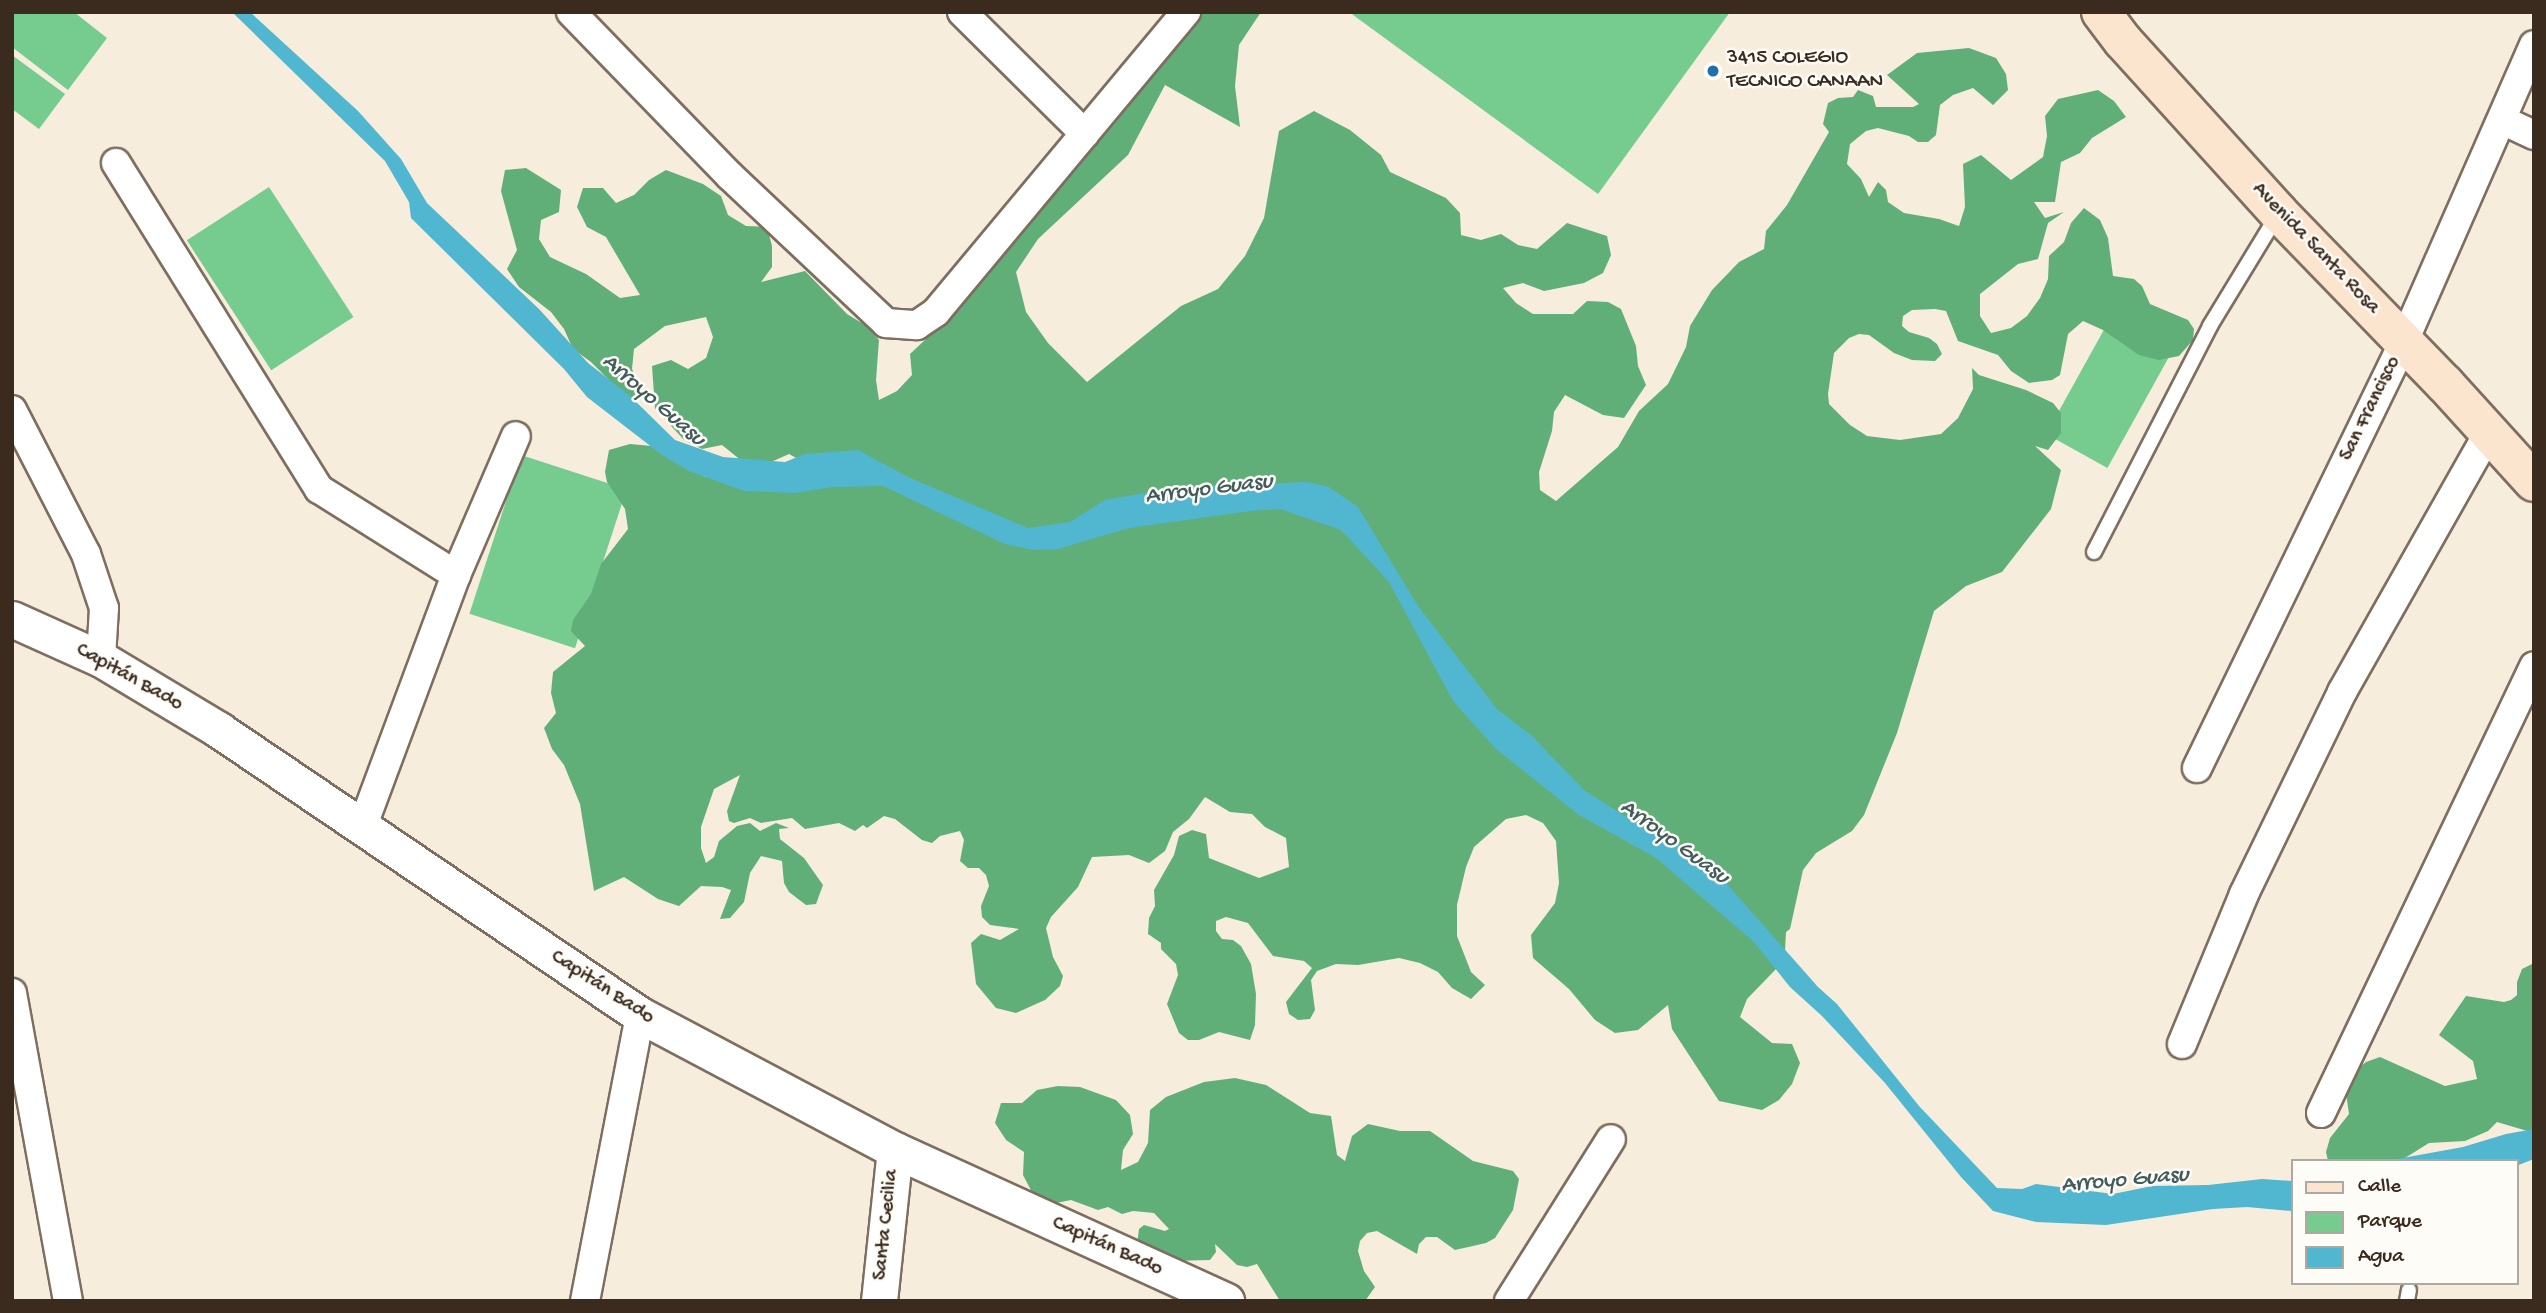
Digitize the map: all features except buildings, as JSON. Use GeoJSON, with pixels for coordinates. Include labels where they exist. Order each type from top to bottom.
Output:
{"type":"FeatureCollection","features":[{"type":"Feature","properties":{"kind":"main road","name":"Avenida Santa Rosa"},"geometry":{"type":"LineString","coordinates":[[2101,12],[2279,213],[2404,341],[2534,482]]}},
{"type":"Feature","properties":{"kind":"street"},"geometry":{"type":"LineString","coordinates":[[571,12],[729,175],[887,323],[917,325],[936,312],[1186,12]]}},
{"type":"Feature","properties":{"kind":"street"},"geometry":{"type":"LineString","coordinates":[[962,12],[1085,134]]}},
{"type":"Feature","properties":{"kind":"street","name":"San Francisco"},"geometry":{"type":"LineString","coordinates":[[2197,768],[2404,341],[2534,45]]}},
{"type":"Feature","properties":{"kind":"street"},"geometry":{"type":"LineString","coordinates":[[2502,120],[2534,135]]}},
{"type":"Feature","properties":{"kind":"street"},"geometry":{"type":"LineString","coordinates":[[116,163],[319,489],[456,575]]}},
{"type":"Feature","properties":{"kind":"street"},"geometry":{"type":"LineString","coordinates":[[12,410],[86,554],[104,608],[101,659]]}},
{"type":"Feature","properties":{"kind":"street"},"geometry":{"type":"LineString","coordinates":[[2182,1044],[2244,894],[2342,692],[2489,432]]}},
{"type":"Feature","properties":{"kind":"street"},"geometry":{"type":"LineString","coordinates":[[363,825],[456,575],[516,436]]}},
{"type":"Feature","properties":{"kind":"street","name":"Capitán Bado"},"geometry":{"type":"LineString","coordinates":[[12,619],[101,659],[219,730],[640,1015],[895,1150],[1226,1301]]}},
{"type":"Feature","properties":{"kind":"street"},"geometry":{"type":"LineString","coordinates":[[2321,1113],[2534,666]]}},
{"type":"Feature","properties":{"kind":"street"},"geometry":{"type":"LineString","coordinates":[[12,993],[68,1301]]}},
{"type":"Feature","properties":{"kind":"street"},"geometry":{"type":"LineString","coordinates":[[585,1301],[640,1015]]}},
{"type":"Feature","properties":{"kind":"street"},"geometry":{"type":"LineString","coordinates":[[1509,1301],[1611,1139]]}},
{"type":"Feature","properties":{"kind":"street","name":"Santa Cecilia"},"geometry":{"type":"LineString","coordinates":[[879,1301],[895,1150]]}},
{"type":"Feature","properties":{"kind":"lane"},"geometry":{"type":"LineString","coordinates":[[2094,552],[2210,326],[2279,213]]}},
{"type":"Feature","properties":{"kind":"green space"},"geometry":{"type":"Polygon","coordinates":[[[12,12],[74,12],[107,38],[68,90],[12,47],[12,12]]]}},
{"type":"Feature","properties":{"kind":"green space"},"geometry":{"type":"Polygon","coordinates":[[[1197,12],[1261,12],[1239,45],[1235,86],[1240,127],[1165,85],[1128,155],[1038,239],[1016,272],[1026,312],[1048,343],[1087,382],[1181,306],[1218,289],[1245,256],[1264,218],[1279,131],[1314,111],[1350,130],[1381,155],[1390,172],[1446,198],[1460,213],[1461,235],[1481,240],[1501,234],[1518,245],[1537,249],[1567,223],[1607,236],[1611,255],[1603,273],[1584,283],[1544,291],[1523,283],[1503,288],[1516,303],[1533,314],[1573,314],[1587,301],[1608,302],[1621,309],[1636,346],[1638,366],[1646,385],[1624,418],[1603,415],[1565,395],[1554,412],[1552,431],[1539,472],[1540,490],[1556,501],[1618,447],[1639,411],[1668,384],[1686,347],[1690,326],[1712,290],[1739,262],[1764,249],[1766,231],[1787,205],[1829,132],[1823,124],[1828,103],[1838,98],[1853,97],[1858,90],[1873,96],[1876,107],[1913,107],[1919,104],[1887,75],[1917,53],[1969,48],[1996,58],[2006,74],[2008,90],[1993,105],[1973,88],[1953,95],[1940,105],[1936,135],[1928,142],[1918,142],[1909,136],[1878,128],[1866,131],[1850,144],[1847,164],[1861,179],[1869,197],[1878,182],[1886,190],[1888,202],[1904,213],[1939,219],[1959,226],[1965,207],[1963,164],[1981,155],[2011,180],[2043,157],[2047,136],[2045,116],[2058,99],[2098,90],[2114,101],[2126,117],[2092,138],[2080,153],[2061,162],[2055,202],[2034,202],[2045,218],[2064,212],[2048,223],[2038,259],[2018,264],[1980,294],[1980,316],[1991,333],[2011,328],[2027,316],[2040,298],[2048,279],[2049,256],[2064,242],[2071,223],[2084,208],[2100,220],[2108,238],[2113,276],[2134,279],[2142,286],[2150,304],[2188,320],[2194,329],[2193,340],[2179,356],[2159,360],[2139,355],[2103,330],[2083,321],[2068,334],[2060,375],[2052,380],[2029,383],[2011,371],[1998,355],[1958,341],[1946,311],[1935,309],[1912,310],[1903,316],[1902,326],[1909,332],[1929,338],[1937,344],[1942,354],[1935,361],[1912,360],[1894,353],[1869,335],[1859,334],[1849,338],[1834,353],[1829,404],[1850,425],[1867,436],[1900,440],[1941,434],[1958,418],[1973,389],[1972,368],[1979,375],[2026,390],[2053,403],[2061,413],[2061,433],[2048,450],[2035,446],[2061,470],[2051,509],[2002,572],[1966,586],[1934,611],[1897,733],[1864,815],[1852,831],[1816,853],[1803,870],[1790,929],[1786,932],[1785,951],[1776,969],[1747,999],[1740,1017],[1772,1043],[1792,1044],[1800,1063],[1792,1084],[1779,1100],[1762,1110],[1719,1101],[1672,1029],[1668,1005],[1638,1030],[1615,1033],[1595,1020],[1569,989],[1533,958],[1531,935],[1555,903],[1559,883],[1556,841],[1543,823],[1526,815],[1506,819],[1474,847],[1466,867],[1457,905],[1457,936],[1471,972],[1485,985],[1471,999],[1452,988],[1438,972],[1420,963],[1399,958],[1358,965],[1336,964],[1317,971],[1311,980],[1315,1010],[1310,1019],[1298,1020],[1289,1014],[1286,1002],[1312,968],[1304,961],[1273,956],[1248,923],[1226,917],[1216,921],[1216,931],[1222,939],[1233,940],[1241,946],[1251,964],[1256,994],[1255,1025],[1250,1040],[1219,1032],[1199,1040],[1188,1040],[1179,1033],[1167,1004],[1178,975],[1176,964],[1161,949],[1161,943],[1148,934],[1149,918],[1155,906],[1154,890],[1174,855],[1179,836],[1192,830],[1206,834],[1209,858],[1259,878],[1289,867],[1286,838],[1265,827],[1252,814],[1230,812],[1205,797],[1189,819],[1173,832],[1165,851],[1149,863],[1129,855],[1092,857],[1078,887],[1051,917],[1046,928],[1053,957],[1063,976],[1060,986],[1045,1000],[1016,1013],[996,1008],[976,984],[971,943],[981,934],[1000,940],[1019,929],[990,925],[982,917],[981,906],[989,886],[986,875],[979,868],[968,868],[960,861],[964,840],[960,831],[940,836],[932,843],[922,840],[895,819],[884,816],[867,828],[863,825],[855,831],[839,823],[805,829],[792,818],[761,823],[750,818],[734,823],[729,821],[727,811],[740,775],[714,789],[701,827],[701,848],[706,863],[714,857],[719,841],[737,826],[750,823],[760,831],[776,823],[789,828],[779,829],[780,839],[804,858],[823,885],[816,904],[806,905],[789,892],[784,883],[782,861],[761,856],[750,873],[744,902],[730,918],[720,919],[731,890],[722,887],[701,886],[679,906],[658,899],[624,877],[594,891],[580,804],[564,765],[552,749],[544,728],[556,713],[551,693],[553,672],[585,646],[571,631],[573,620],[591,594],[601,564],[628,529],[625,509],[607,482],[605,472],[609,450],[630,444],[652,446],[705,477],[807,464],[789,454],[753,470],[722,445],[702,449],[684,440],[655,408],[652,366],[671,360],[688,369],[706,358],[713,337],[706,317],[665,326],[634,349],[632,369],[641,387],[634,405],[591,362],[573,349],[564,329],[551,312],[519,287],[507,269],[517,250],[501,191],[505,170],[526,168],[561,190],[559,212],[541,220],[539,239],[550,257],[586,274],[620,298],[640,295],[606,237],[587,227],[577,207],[583,188],[603,188],[616,203],[634,195],[649,180],[666,170],[703,184],[721,196],[728,215],[746,226],[767,227],[772,246],[772,267],[761,282],[805,271],[847,314],[865,325],[879,340],[876,380],[879,400],[897,391],[912,375],[910,354],[927,338],[942,315],[1197,12]]]}},
{"type":"Feature","properties":{"kind":"green space"},"geometry":{"type":"Polygon","coordinates":[[[1349,12],[1730,12],[1598,194],[1349,12]]]}},
{"type":"Feature","properties":{"kind":"green space"},"geometry":{"type":"Polygon","coordinates":[[[12,55],[65,94],[39,129],[12,109],[12,55]]]}},
{"type":"Feature","properties":{"kind":"green space"},"geometry":{"type":"Polygon","coordinates":[[[269,187],[353,317],[271,370],[187,240],[269,187]]]}},
{"type":"Feature","properties":{"kind":"green space"},"geometry":{"type":"Polygon","coordinates":[[[2116,308],[2177,342],[2107,468],[2046,434],[2116,308]]]}},
{"type":"Feature","properties":{"kind":"green space"},"geometry":{"type":"Polygon","coordinates":[[[521,455],[627,489],[575,648],[469,614],[521,455]]]}},
{"type":"Feature","properties":{"kind":"green space"},"geometry":{"type":"Polygon","coordinates":[[[2534,963],[2534,1133],[2497,1122],[2488,1131],[2465,1141],[2429,1143],[2403,1159],[2328,1159],[2326,1152],[2330,1138],[2349,1114],[2345,1086],[2353,1072],[2366,1062],[2380,1057],[2445,1086],[2477,1079],[2473,1061],[2439,1035],[2466,996],[2504,1002],[2511,1000],[2517,995],[2517,982],[2522,969],[2534,963]]]}},
{"type":"Feature","properties":{"kind":"green space"},"geometry":{"type":"Polygon","coordinates":[[[1235,1078],[1266,1085],[1310,1113],[1331,1116],[1337,1155],[1345,1161],[1352,1136],[1368,1124],[1400,1131],[1430,1131],[1473,1161],[1513,1171],[1519,1179],[1513,1210],[1495,1238],[1486,1243],[1455,1250],[1437,1237],[1426,1237],[1419,1244],[1417,1254],[1377,1231],[1367,1233],[1360,1241],[1358,1251],[1364,1271],[1375,1287],[1365,1301],[1280,1301],[1257,1264],[1247,1267],[1237,1265],[1215,1244],[1216,1252],[1210,1260],[1172,1261],[1137,1244],[1139,1229],[1144,1225],[1165,1231],[1169,1229],[1154,1213],[1133,1211],[1122,1214],[1108,1207],[1098,1210],[1071,1200],[1051,1204],[1033,1194],[1023,1175],[1024,1152],[1006,1140],[995,1123],[1001,1103],[1022,1103],[1037,1090],[1058,1086],[1080,1087],[1116,1100],[1130,1115],[1133,1134],[1123,1150],[1121,1170],[1138,1162],[1148,1143],[1150,1110],[1166,1097],[1204,1082],[1235,1078]]]}},
{"type":"Feature","properties":{"kind":"water","name":"Arroyo Guasu"},"geometry":{"type":"Polygon","coordinates":[[[232,12],[250,12],[358,111],[401,159],[427,203],[539,309],[588,363],[629,395],[675,440],[723,457],[785,462],[805,454],[858,450],[908,477],[1028,528],[1070,522],[1105,500],[1179,487],[1307,482],[1329,487],[1358,507],[1418,606],[1497,709],[1532,736],[1585,791],[1625,816],[1703,857],[1818,987],[1837,1004],[1919,1106],[1997,1188],[2022,1189],[2036,1184],[2113,1194],[2152,1186],[2208,1185],[2262,1179],[2290,1181],[2290,1211],[2247,1207],[2213,1209],[2106,1225],[2036,1222],[1993,1211],[1961,1177],[1885,1083],[1822,1016],[1790,987],[1753,941],[1656,858],[1579,815],[1496,749],[1453,701],[1389,582],[1341,530],[1280,509],[1129,528],[1058,549],[1033,550],[1005,544],[883,486],[832,487],[795,493],[744,491],[689,471],[662,455],[587,397],[564,369],[411,218],[409,202],[385,161],[232,12]]]}},
{"type":"Feature","properties":{"kind":"water"},"geometry":{"type":"Polygon","coordinates":[[[2534,1129],[2534,1159],[2518,1165],[2518,1159],[2397,1159],[2463,1147],[2534,1129]]]}},
{"type":"Feature","properties":{"kind":"place","name":"3415 COLEGIO TECNICO CANAAN"},"geometry":{"type":"Point","coordinates":[1713,71]}}]}
